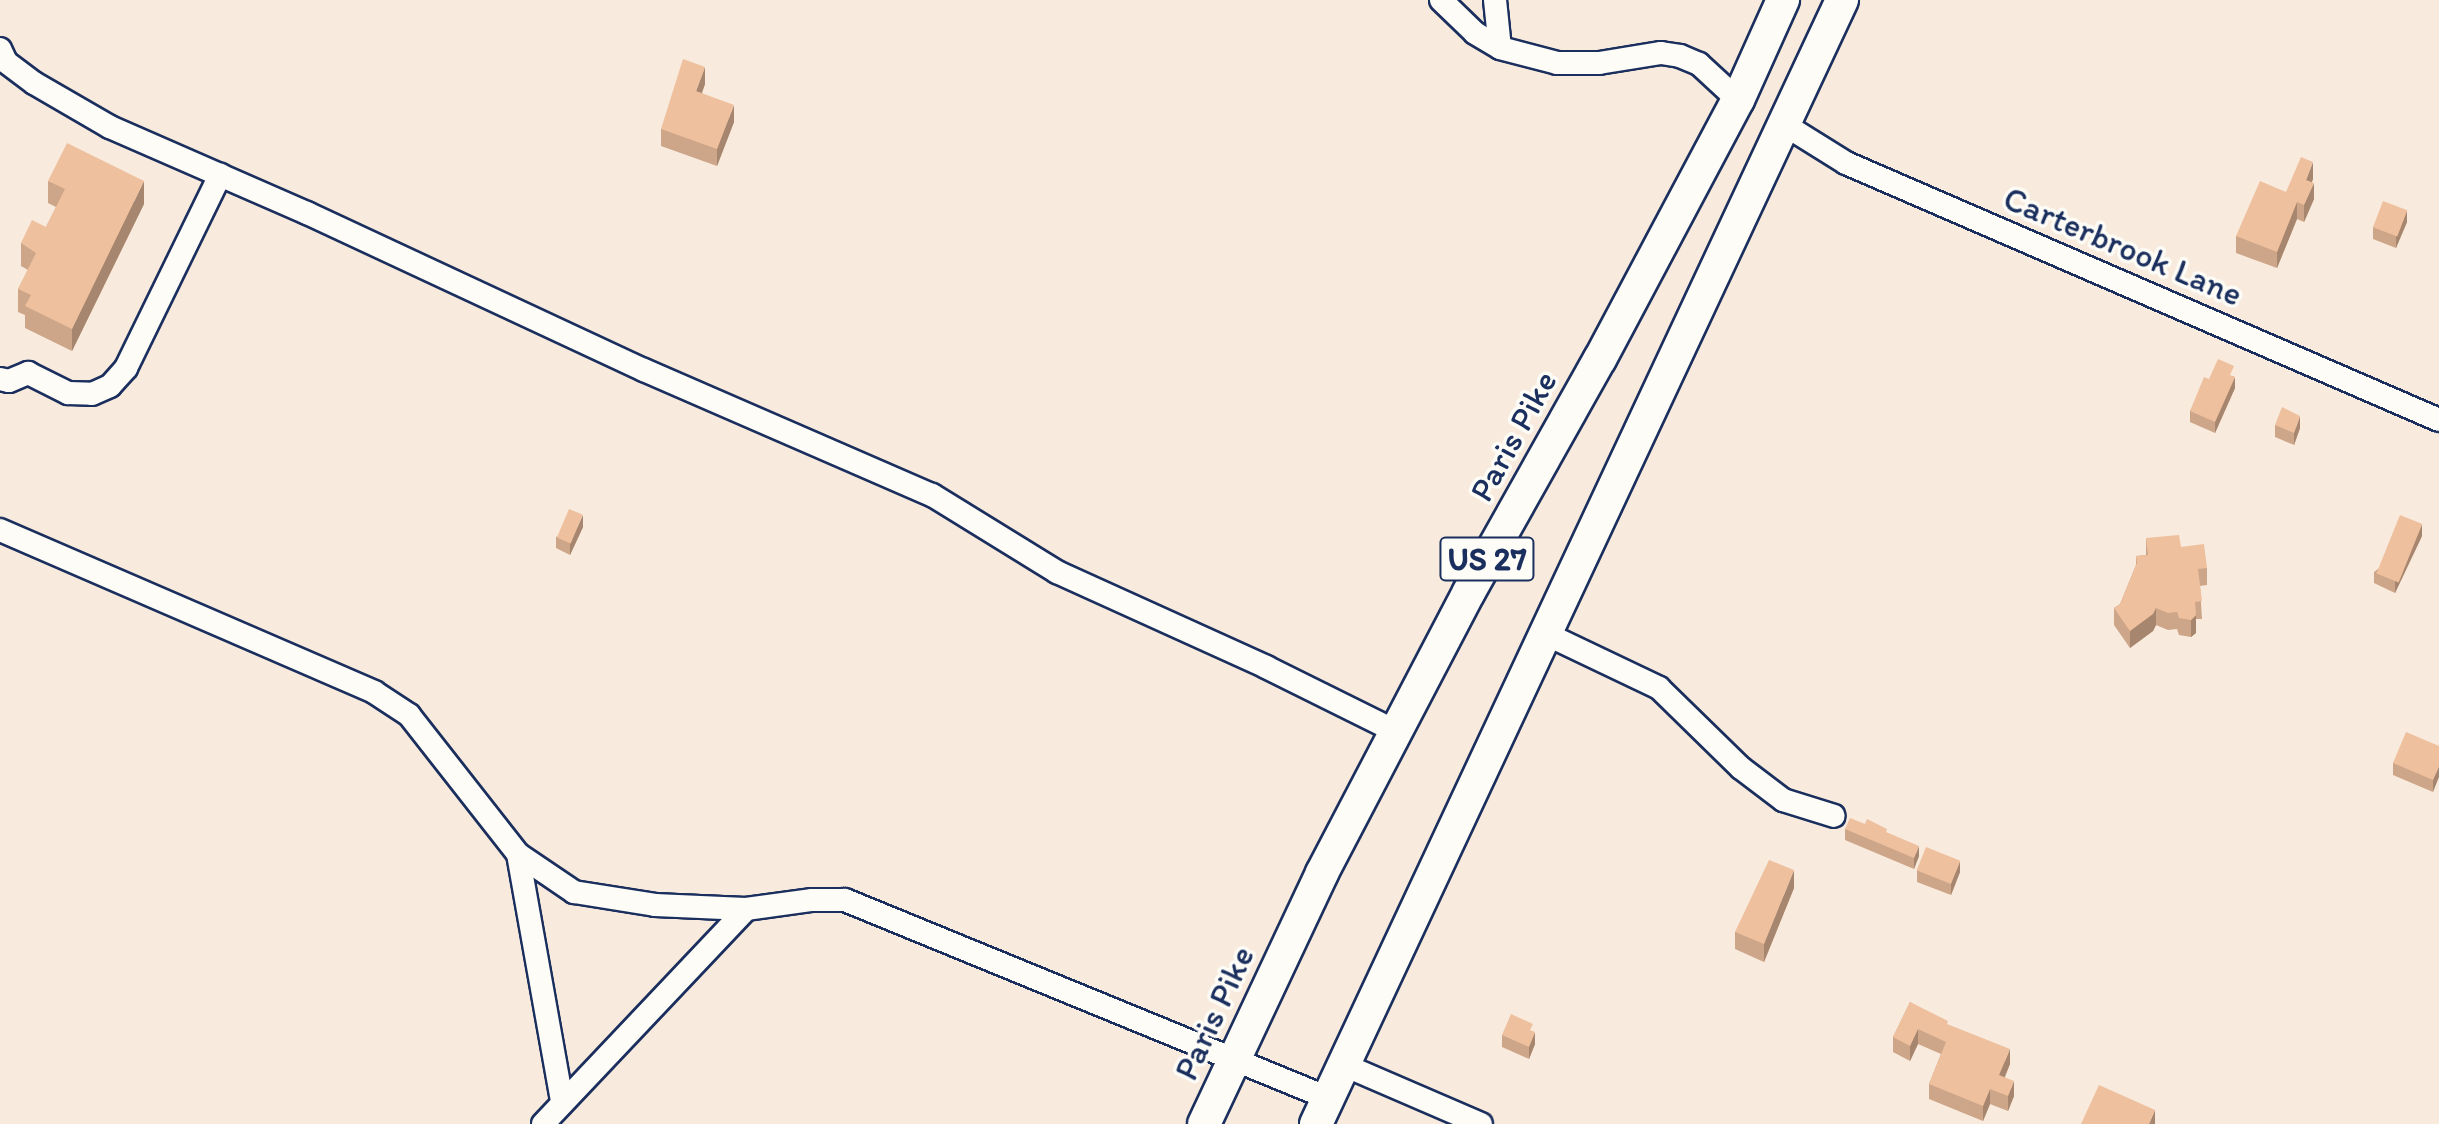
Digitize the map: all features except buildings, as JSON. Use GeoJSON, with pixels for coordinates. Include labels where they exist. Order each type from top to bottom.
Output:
{"type":"FeatureCollection","features":[{"type":"Feature","properties":{"kind":"highway","name":"Paris Pike"},"geometry":{"type":"LineString","coordinates":[[1204,1124],[1322,873],[1395,731],[1738,100],[1783,0]]}},
{"type":"Feature","properties":{"kind":"highway","name":"US 27"},"geometry":{"type":"LineString","coordinates":[[1322,1111],[1842,0]]}},
{"type":"Feature","properties":{"kind":"highway"},"geometry":{"type":"LineString","coordinates":[[1738,100],[1785,125]]}},
{"type":"Feature","properties":{"kind":"street"},"geometry":{"type":"LineString","coordinates":[[1441,0],[1475,33],[1500,48],[1557,63],[1599,63],[1661,53],[1680,56],[1699,64],[1738,100]]}},
{"type":"Feature","properties":{"kind":"street"},"geometry":{"type":"LineString","coordinates":[[1495,0],[1500,48]]}},
{"type":"Feature","properties":{"kind":"street"},"geometry":{"type":"LineString","coordinates":[[0,49],[6,62],[34,83],[110,127],[644,370],[932,495],[1057,572],[1291,679],[1395,731]]}},
{"type":"Feature","properties":{"kind":"street","name":"Carterbrook Lane"},"geometry":{"type":"LineString","coordinates":[[1785,125],[1846,163],[2439,420]]}},
{"type":"Feature","properties":{"kind":"street"},"geometry":{"type":"LineString","coordinates":[[0,379],[9,381],[28,373],[68,393],[92,394],[110,386],[126,368],[220,175]]}},
{"type":"Feature","properties":{"kind":"street"},"geometry":{"type":"LineString","coordinates":[[0,530],[374,692],[409,715],[518,854],[574,892],[655,905],[746,909],[812,900],[845,900],[1234,1060],[1322,1111]]}},
{"type":"Feature","properties":{"kind":"street"},"geometry":{"type":"LineString","coordinates":[[1546,634],[1659,688],[1741,768],[1783,800],[1834,816]]}},
{"type":"Feature","properties":{"kind":"street"},"geometry":{"type":"LineString","coordinates":[[518,854],[562,1101]]}},
{"type":"Feature","properties":{"kind":"street"},"geometry":{"type":"LineString","coordinates":[[543,1124],[746,909]]}},
{"type":"Feature","properties":{"kind":"street"},"geometry":{"type":"LineString","coordinates":[[1344,1065],[1481,1124]]}}]}
